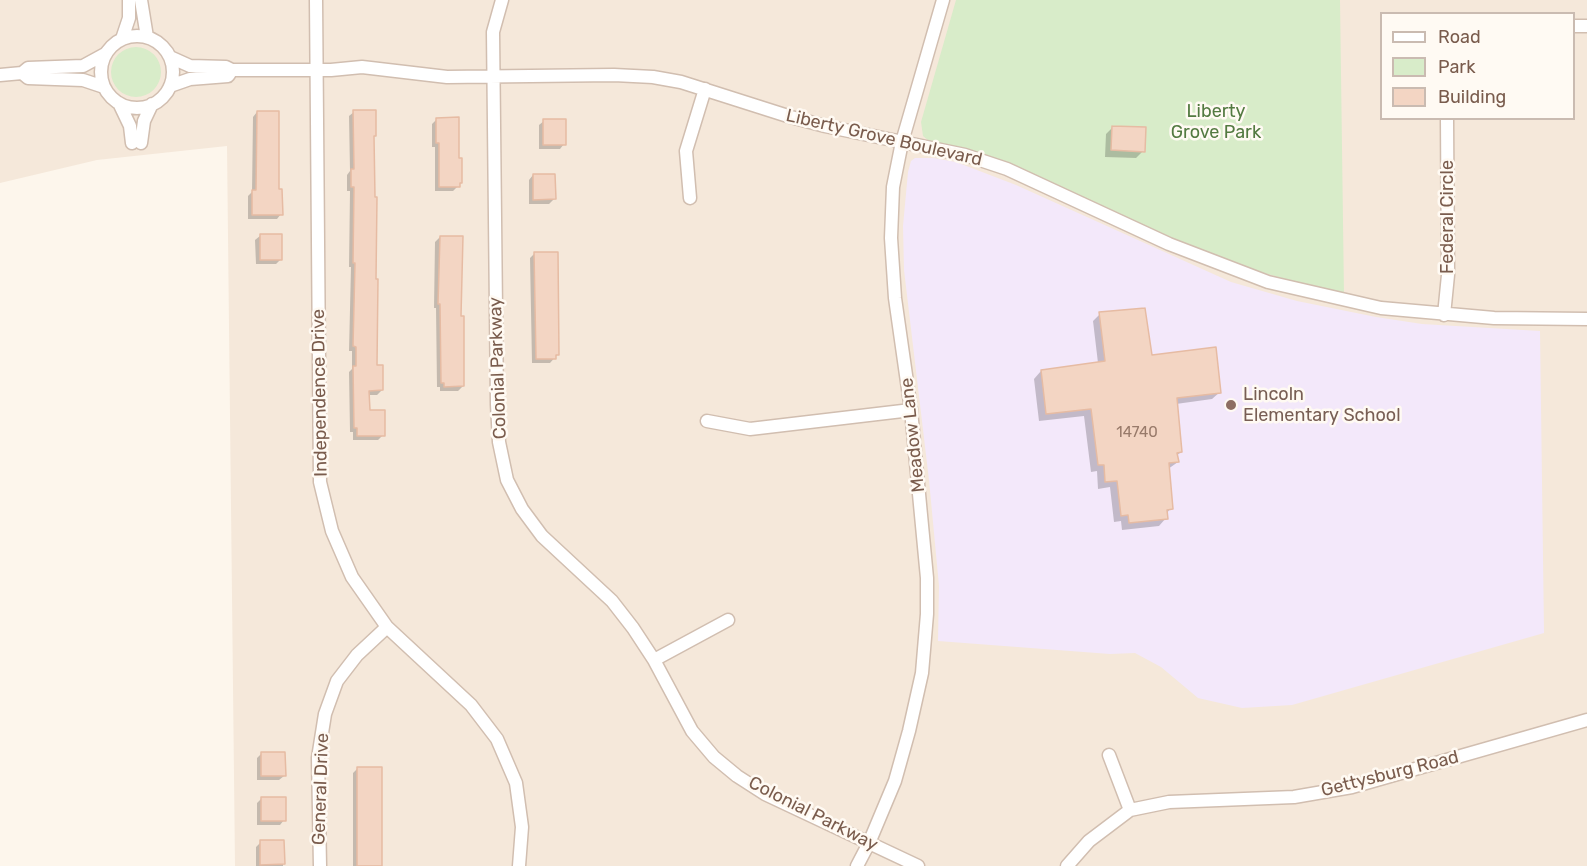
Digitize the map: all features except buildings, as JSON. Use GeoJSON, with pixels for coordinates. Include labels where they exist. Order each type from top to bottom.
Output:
{"type":"FeatureCollection","features":[{"type":"Feature","properties":{"kind":"street"},"geometry":{"type":"LineString","coordinates":[[122,39],[129,18],[129,0]]}},
{"type":"Feature","properties":{"kind":"street"},"geometry":{"type":"LineString","coordinates":[[141,0],[147,37]]}},
{"type":"Feature","properties":{"kind":"street","name":"Independence Drive"},"geometry":{"type":"LineString","coordinates":[[316,0],[320,482],[332,531],[352,577],[387,627],[471,705],[497,740],[516,783],[522,827],[519,866]]}},
{"type":"Feature","properties":{"kind":"street","name":"Colonial Parkway"},"geometry":{"type":"LineString","coordinates":[[502,0],[493,32],[497,404],[499,442],[507,480],[522,509],[542,536],[612,601],[654,660],[692,731],[714,757],[737,776],[765,794],[918,866]]}},
{"type":"Feature","properties":{"kind":"street","name":"Meadow Lane"},"geometry":{"type":"LineString","coordinates":[[857,866],[895,781],[922,673],[927,614],[927,578],[911,410],[895,298],[891,238],[893,188],[902,142],[943,0]]}},
{"type":"Feature","properties":{"kind":"street"},"geometry":{"type":"LineString","coordinates":[[22,74],[28,68],[83,66],[105,54],[122,39],[134,36],[147,37],[156,41],[170,57],[173,72],[170,86],[162,97],[152,104],[130,107],[119,103],[104,87],[101,64],[105,54]]}},
{"type":"Feature","properties":{"kind":"street","name":"Liberty Grove Boulevard"},"geometry":{"type":"LineString","coordinates":[[170,57],[190,66],[226,67],[232,70],[317,70],[362,67],[438,76],[653,77],[705,89],[791,117],[965,155],[1007,170],[1169,244],[1268,282],[1381,308],[1494,318],[1587,319]]}},
{"type":"Feature","properties":{"kind":"street","name":"Liberty Grove Boulevard"},"geometry":{"type":"LineString","coordinates":[[170,86],[190,79],[228,76],[232,70]]}},
{"type":"Feature","properties":{"kind":"street"},"geometry":{"type":"LineString","coordinates":[[0,75],[22,74],[28,78],[85,81],[104,87]]}},
{"type":"Feature","properties":{"kind":"street"},"geometry":{"type":"LineString","coordinates":[[690,198],[686,151],[705,89]]}},
{"type":"Feature","properties":{"kind":"street"},"geometry":{"type":"LineString","coordinates":[[119,103],[136,143],[152,104]]}},
{"type":"Feature","properties":{"kind":"street","name":"Federal Circle"},"geometry":{"type":"LineString","coordinates":[[1444,315],[1449,275],[1447,120]]}},
{"type":"Feature","properties":{"kind":"street"},"geometry":{"type":"LineString","coordinates":[[707,421],[750,429],[911,410]]}},
{"type":"Feature","properties":{"kind":"street"},"geometry":{"type":"LineString","coordinates":[[654,660],[728,620]]}},
{"type":"Feature","properties":{"kind":"street","name":"General Drive"},"geometry":{"type":"LineString","coordinates":[[320,866],[318,758],[325,714],[337,681],[357,655],[387,627]]}},
{"type":"Feature","properties":{"kind":"street","name":"Gettysburg Road"},"geometry":{"type":"LineString","coordinates":[[1068,866],[1089,841],[1130,810],[1169,802],[1294,797],[1352,787],[1587,720]]}},
{"type":"Feature","properties":{"kind":"street"},"geometry":{"type":"LineString","coordinates":[[1109,755],[1130,810]]}},
{"type":"Feature","properties":{"kind":"shaded area"},"geometry":{"type":"Polygon","coordinates":[[[0,0],[1587,0],[1587,866],[235,866],[227,146],[97,160],[0,183],[0,0]]]}},
{"type":"Feature","properties":{"kind":"shaded area","name":"Lincoln Elementary School"},"geometry":{"type":"Polygon","coordinates":[[[915,158],[956,162],[1016,185],[1231,282],[1297,301],[1422,324],[1540,331],[1544,633],[1292,705],[1242,708],[1198,698],[1161,667],[1135,653],[1110,654],[938,641],[939,586],[904,270],[903,226],[908,172],[911,161],[915,158]]]}},
{"type":"Feature","properties":{"kind":"green space","name":"Liberty Grove Park"},"geometry":{"type":"Polygon","coordinates":[[[956,0],[1340,0],[1344,295],[1246,268],[1193,248],[987,155],[929,141],[923,136],[921,122],[956,0]]]}},
{"type":"Feature","properties":{"kind":"green space"},"geometry":{"type":"Polygon","coordinates":[[[131,47],[141,47],[154,54],[161,67],[161,77],[154,90],[141,97],[131,97],[122,93],[115,86],[111,77],[111,67],[115,58],[122,51],[131,47]]]}},
{"type":"Feature","properties":{"kind":"place","name":"Lincoln Elementary School"},"geometry":{"type":"Point","coordinates":[1231,405]}}]}
